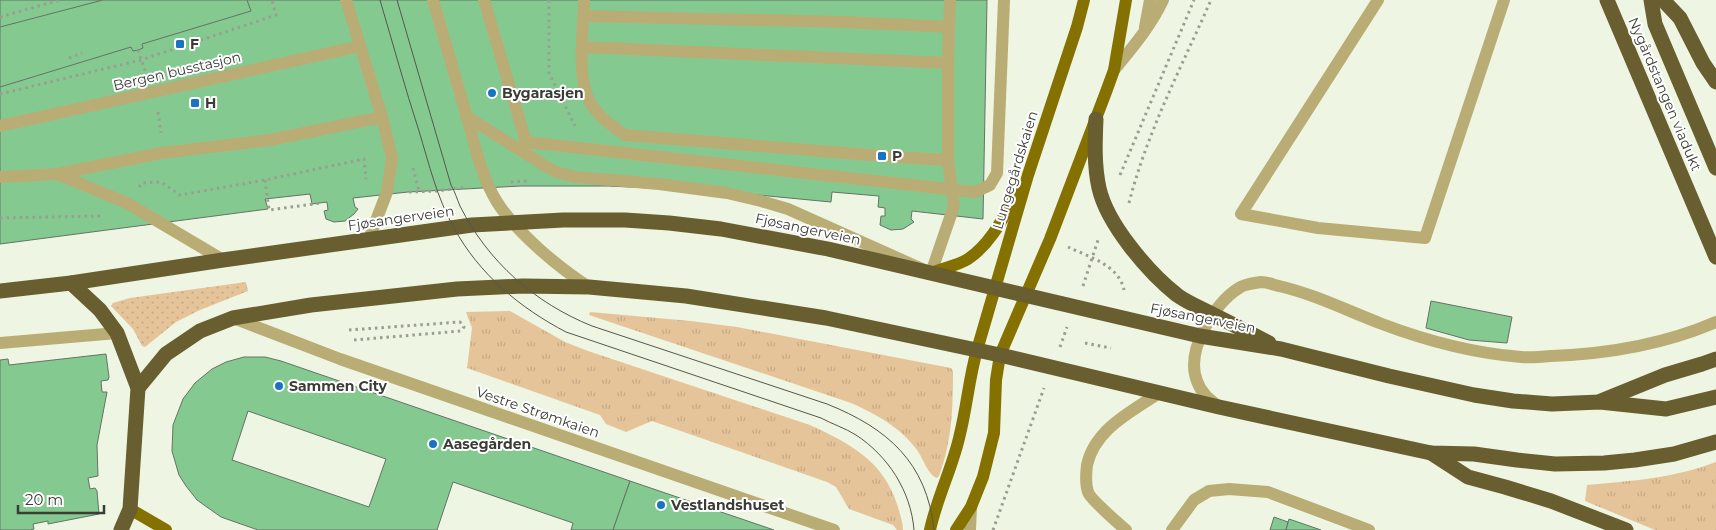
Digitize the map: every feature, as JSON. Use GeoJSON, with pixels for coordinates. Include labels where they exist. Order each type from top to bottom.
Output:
{"type":"FeatureCollection","features":[{"type":"Feature","properties":{"kind":"highway","name":"Nygårdstangen viadukt"},"geometry":{"type":"LineString","coordinates":[[1607,0],[1716,257]]}},
{"type":"Feature","properties":{"kind":"highway"},"geometry":{"type":"LineString","coordinates":[[1651,0],[1655,24],[1716,168]]}},
{"type":"Feature","properties":{"kind":"highway"},"geometry":{"type":"LineString","coordinates":[[1663,0],[1680,18],[1716,82]]}},
{"type":"Feature","properties":{"kind":"highway"},"geometry":{"type":"LineString","coordinates":[[1096,119],[1095,162],[1099,190],[1121,234],[1138,257],[1176,294],[1281,349]]}},
{"type":"Feature","properties":{"kind":"highway","name":"Fjøsangerveien"},"geometry":{"type":"LineString","coordinates":[[0,291],[71,283],[472,225],[563,220],[625,220],[669,223],[721,229],[783,240],[1026,294],[1200,336],[1281,349],[1474,395],[1512,401],[1552,404],[1600,402]]}},
{"type":"Feature","properties":{"kind":"highway"},"geometry":{"type":"LineString","coordinates":[[71,283],[100,310],[117,333],[138,388],[130,509],[120,530]]}},
{"type":"Feature","properties":{"kind":"highway"},"geometry":{"type":"LineString","coordinates":[[138,388],[166,354],[200,331],[233,318],[311,305],[457,289],[524,286],[589,287],[686,296],[826,318],[1000,355],[1219,407],[1431,454],[1474,454],[1555,464],[1604,463],[1674,454],[1716,442]]}},
{"type":"Feature","properties":{"kind":"highway"},"geometry":{"type":"LineString","coordinates":[[1600,402],[1665,375],[1716,359]]}},
{"type":"Feature","properties":{"kind":"highway"},"geometry":{"type":"LineString","coordinates":[[1600,402],[1666,409],[1701,402],[1716,396]]}},
{"type":"Feature","properties":{"kind":"highway"},"geometry":{"type":"LineString","coordinates":[[1431,454],[1468,477],[1551,502],[1626,530]]}},
{"type":"Feature","properties":{"kind":"main road","name":"Lungegårdskaien"},"geometry":{"type":"LineString","coordinates":[[930,530],[933,516],[951,468],[960,433],[970,374],[1028,175],[1077,27],[1084,0]]}},
{"type":"Feature","properties":{"kind":"main road"},"geometry":{"type":"LineString","coordinates":[[956,530],[971,507],[983,477],[994,433],[996,380],[1000,355],[1050,239],[1114,70],[1126,0]]}},
{"type":"Feature","properties":{"kind":"main road"},"geometry":{"type":"LineString","coordinates":[[930,273],[966,260],[982,248],[1001,222],[1028,175]]}},
{"type":"Feature","properties":{"kind":"main road"},"geometry":{"type":"LineString","coordinates":[[130,509],[166,530]]}},
{"type":"Feature","properties":{"kind":"street"},"geometry":{"type":"LineString","coordinates":[[346,0],[382,117],[392,158],[386,192],[369,239]]}},
{"type":"Feature","properties":{"kind":"street"},"geometry":{"type":"LineString","coordinates":[[433,0],[475,150],[488,185],[498,203],[513,222],[549,258],[589,287]]}},
{"type":"Feature","properties":{"kind":"street"},"geometry":{"type":"LineString","coordinates":[[484,0],[526,142],[975,192],[990,185],[997,173],[1004,0]]}},
{"type":"Feature","properties":{"kind":"street"},"geometry":{"type":"LineString","coordinates":[[584,0],[582,78],[590,103],[606,122],[625,135],[948,160]]}},
{"type":"Feature","properties":{"kind":"street"},"geometry":{"type":"LineString","coordinates":[[466,116],[547,167],[559,172],[576,177],[669,185],[761,201],[788,209],[930,273],[954,206],[948,160],[950,0]]}},
{"type":"Feature","properties":{"kind":"street"},"geometry":{"type":"LineString","coordinates":[[1144,32],[1150,0]]}},
{"type":"Feature","properties":{"kind":"street"},"geometry":{"type":"LineString","coordinates":[[1114,70],[1144,32],[1163,0]]}},
{"type":"Feature","properties":{"kind":"street"},"geometry":{"type":"LineString","coordinates":[[1378,0],[1241,214],[1318,228],[1425,238],[1504,0]]}},
{"type":"Feature","properties":{"kind":"street"},"geometry":{"type":"LineString","coordinates":[[584,16],[845,22],[949,28]]}},
{"type":"Feature","properties":{"kind":"street","name":"Bergen busstasjon"},"geometry":{"type":"LineString","coordinates":[[0,126],[360,46]]}},
{"type":"Feature","properties":{"kind":"street"},"geometry":{"type":"LineString","coordinates":[[582,47],[948,63]]}},
{"type":"Feature","properties":{"kind":"street"},"geometry":{"type":"LineString","coordinates":[[0,177],[57,174],[161,154],[270,140],[382,117]]}},
{"type":"Feature","properties":{"kind":"street"},"geometry":{"type":"LineString","coordinates":[[57,174],[127,203],[223,260]]}},
{"type":"Feature","properties":{"kind":"street"},"geometry":{"type":"LineString","coordinates":[[1219,407],[1203,394],[1196,380],[1194,362],[1200,336],[1225,298],[1241,286],[1262,282],[1294,290],[1404,333],[1440,344],[1479,352],[1523,357],[1575,356],[1653,343],[1716,322]]}},
{"type":"Feature","properties":{"kind":"street","name":"Vestre Strømkaien"},"geometry":{"type":"LineString","coordinates":[[233,318],[340,359],[834,530]]}},
{"type":"Feature","properties":{"kind":"street"},"geometry":{"type":"LineString","coordinates":[[6,342],[117,333]]}},
{"type":"Feature","properties":{"kind":"street"},"geometry":{"type":"LineString","coordinates":[[1126,530],[1088,493],[1085,475],[1090,454],[1110,426],[1159,393]]}},
{"type":"Feature","properties":{"kind":"street"},"geometry":{"type":"LineString","coordinates":[[1172,530],[1194,500],[1209,491],[1229,489],[1268,492],[1369,530]]}},
{"type":"Feature","properties":{"kind":"street"},"geometry":{"type":"LineString","coordinates":[[970,530],[971,507]]}},
{"type":"Feature","properties":{"kind":"path"},"geometry":{"type":"LineString","coordinates":[[0,17],[60,0]]}},
{"type":"Feature","properties":{"kind":"path"},"geometry":{"type":"LineString","coordinates":[[0,94],[141,60],[276,15],[272,0]]}},
{"type":"Feature","properties":{"kind":"path"},"geometry":{"type":"LineString","coordinates":[[1128,207],[1153,133],[1211,0]]}},
{"type":"Feature","properties":{"kind":"path"},"geometry":{"type":"LineString","coordinates":[[138,50],[153,91],[162,141],[161,182]]}},
{"type":"Feature","properties":{"kind":"path"},"geometry":{"type":"LineString","coordinates":[[69,58],[82,53]]}},
{"type":"Feature","properties":{"kind":"path"},"geometry":{"type":"LineString","coordinates":[[265,180],[269,210],[321,203]]}},
{"type":"Feature","properties":{"kind":"path"},"geometry":{"type":"LineString","coordinates":[[1060,244],[1111,269],[1122,281],[1124,290]]}},
{"type":"Feature","properties":{"kind":"path"},"geometry":{"type":"LineString","coordinates":[[346,341],[461,332],[464,327],[460,322],[350,330]]}},
{"type":"Feature","properties":{"kind":"path"},"geometry":{"type":"LineString","coordinates":[[1085,343],[1111,348]]}},
{"type":"Feature","properties":{"kind":"path"},"geometry":{"type":"LineString","coordinates":[[992,530],[1052,368]]}},
{"type":"Feature","properties":{"kind":"green space"},"geometry":{"type":"Polygon","coordinates":[[[246,282],[248,291],[200,310],[176,322],[145,347],[142,346],[133,329],[111,306],[113,303],[130,298],[246,282]]]}},
{"type":"Feature","properties":{"kind":"green space"},"geometry":{"type":"Polygon","coordinates":[[[510,311],[565,342],[588,351],[810,425],[839,439],[864,456],[884,477],[898,507],[903,530],[897,530],[893,525],[849,509],[836,487],[827,482],[652,421],[626,432],[606,424],[600,415],[467,368],[472,328],[466,312],[510,311]]]}},
{"type":"Feature","properties":{"kind":"green space"},"geometry":{"type":"Polygon","coordinates":[[[590,312],[737,327],[951,368],[953,371],[953,399],[951,425],[947,450],[939,476],[937,478],[931,473],[917,450],[903,434],[887,422],[860,407],[589,315],[590,312]]]}},
{"type":"Feature","properties":{"kind":"green space"},"geometry":{"type":"Polygon","coordinates":[[[1716,462],[1716,530],[1655,530],[1585,501],[1587,485],[1669,475],[1716,462]]]}},
{"type":"Feature","properties":{"kind":"building","name":"Bygarasjen"},"geometry":{"type":"Polygon","coordinates":[[[0,0],[987,0],[983,219],[912,211],[911,219],[914,222],[903,229],[891,230],[880,225],[881,216],[885,216],[885,208],[878,207],[879,196],[832,192],[831,202],[716,191],[608,186],[521,186],[408,192],[353,198],[355,207],[358,209],[345,221],[334,222],[326,219],[324,211],[328,210],[327,202],[312,204],[310,194],[265,199],[268,209],[0,244],[0,0]]]}},
{"type":"Feature","properties":{"kind":"building"},"geometry":{"type":"Polygon","coordinates":[[[103,0],[247,0],[251,11],[142,44],[143,48],[138,50],[133,51],[131,47],[0,87],[0,27],[103,0]]]}},
{"type":"Feature","properties":{"kind":"building"},"geometry":{"type":"Polygon","coordinates":[[[1431,301],[1512,317],[1507,343],[1469,340],[1426,328],[1431,301]]]}},
{"type":"Feature","properties":{"kind":"building"},"geometry":{"type":"Polygon","coordinates":[[[106,354],[109,377],[108,380],[101,381],[102,392],[107,392],[97,445],[98,476],[88,478],[90,489],[95,488],[97,491],[99,514],[48,524],[48,521],[33,524],[34,529],[30,530],[0,530],[0,360],[8,359],[9,365],[106,354]]]}},
{"type":"Feature","properties":{"kind":"building","name":"Aasegården"},"geometry":{"type":"Polygon","coordinates":[[[244,357],[265,357],[281,361],[630,481],[613,530],[571,530],[573,523],[453,482],[437,530],[258,530],[221,517],[197,500],[186,486],[179,475],[172,451],[173,425],[183,399],[195,383],[212,369],[226,362],[244,357]],[[248,411],[232,460],[369,507],[386,459],[248,411]]]}},
{"type":"Feature","properties":{"kind":"building","name":"Vestlandshuset"},"geometry":{"type":"Polygon","coordinates":[[[630,481],[774,530],[613,530],[630,481]]]}},
{"type":"Feature","properties":{"kind":"building"},"geometry":{"type":"Polygon","coordinates":[[[1274,517],[1288,522],[1286,530],[1270,530],[1274,517]]]}},
{"type":"Feature","properties":{"kind":"building"},"geometry":{"type":"Polygon","coordinates":[[[1289,519],[1321,530],[1286,530],[1289,519]]]}},
{"type":"Feature","properties":{"kind":"tram line"},"geometry":{"type":"LineString","coordinates":[[380,0],[438,193],[448,217],[464,245],[488,275],[517,301],[566,332],[821,418],[856,435],[878,453],[896,476],[908,502],[914,530]]}},
{"type":"Feature","properties":{"kind":"tram line"},"geometry":{"type":"LineString","coordinates":[[397,0],[451,185],[471,226],[499,263],[533,293],[571,317],[592,326],[827,404],[868,424],[900,450],[913,467],[923,485],[930,506],[934,530]]}},
{"type":"Feature","properties":{"kind":"place","name":"F"},"geometry":{"type":"Point","coordinates":[180,44]}},
{"type":"Feature","properties":{"kind":"place","name":"Bygarasjen"},"geometry":{"type":"Point","coordinates":[492,93]}},
{"type":"Feature","properties":{"kind":"place","name":"H"},"geometry":{"type":"Point","coordinates":[195,103]}},
{"type":"Feature","properties":{"kind":"place","name":"P"},"geometry":{"type":"Point","coordinates":[882,156]}},
{"type":"Feature","properties":{"kind":"place","name":"Sammen City"},"geometry":{"type":"Point","coordinates":[279,386]}},
{"type":"Feature","properties":{"kind":"place","name":"Aasegården"},"geometry":{"type":"Point","coordinates":[433,444]}},
{"type":"Feature","properties":{"kind":"place","name":"Vestlandshuset"},"geometry":{"type":"Point","coordinates":[661,505]}}]}
